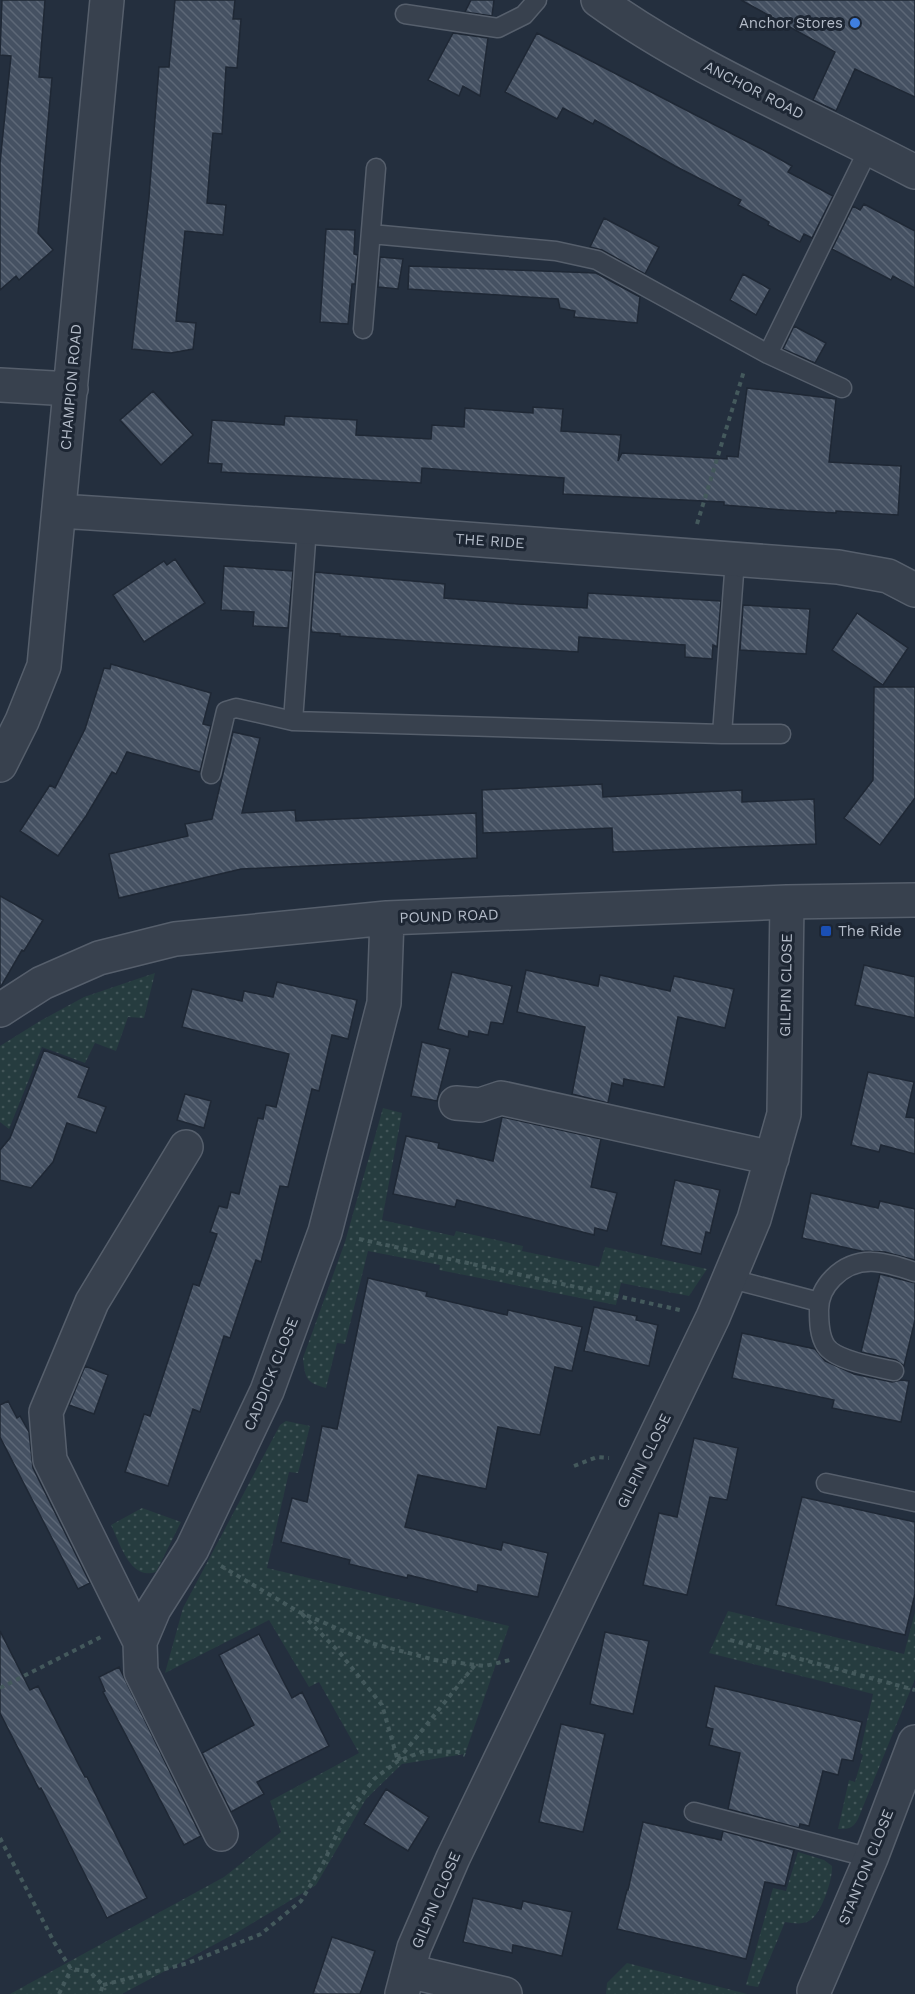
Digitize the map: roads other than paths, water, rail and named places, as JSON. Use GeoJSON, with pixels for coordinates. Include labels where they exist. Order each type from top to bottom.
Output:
{"type":"FeatureCollection","features":[{"type":"Feature","properties":{"kind":"street","name":"CHAMPION ROAD"},"geometry":{"type":"LineString","coordinates":[[0,765],[22,721],[44,666],[107,0]]}},
{"type":"Feature","properties":{"kind":"street","name":"ANCHOR ROAD"},"geometry":{"type":"LineString","coordinates":[[598,0],[635,27],[915,172]]}},
{"type":"Feature","properties":{"kind":"street"},"geometry":{"type":"LineString","coordinates":[[0,385],[71,389]]}},
{"type":"Feature","properties":{"kind":"street","name":"THE RIDE"},"geometry":{"type":"LineString","coordinates":[[60,511],[838,567],[888,576],[915,590]]}},
{"type":"Feature","properties":{"kind":"street","name":"POUND ROAD"},"geometry":{"type":"LineString","coordinates":[[0,1010],[42,983],[99,958],[175,939],[387,918],[787,902],[915,900]]}},
{"type":"Feature","properties":{"kind":"street","name":"GILPIN CLOSE"},"geometry":{"type":"LineString","coordinates":[[405,1983],[414,1948],[440,1888],[713,1317],[754,1219],[784,1114],[787,902]]}},
{"type":"Feature","properties":{"kind":"street","name":"CADDICK CLOSE"},"geometry":{"type":"LineString","coordinates":[[221,1834],[141,1672],[140,1642],[154,1609],[192,1549],[267,1391],[324,1232],[384,1003],[387,918]]}},
{"type":"Feature","properties":{"kind":"street"},"geometry":{"type":"LineString","coordinates":[[456,1103],[480,1105],[501,1098],[772,1158]]}},
{"type":"Feature","properties":{"kind":"street"},"geometry":{"type":"LineString","coordinates":[[140,1642],[50,1460],[46,1412],[92,1302],[186,1147]]}},
{"type":"Feature","properties":{"kind":"street","name":"STANTON CLOSE"},"geometry":{"type":"LineString","coordinates":[[813,1990],[871,1858],[915,1742]]}},
{"type":"Feature","properties":{"kind":"street"},"geometry":{"type":"LineString","coordinates":[[405,1983],[505,1994]]}},
{"type":"Feature","properties":{"kind":"lane"},"geometry":{"type":"LineString","coordinates":[[405,14],[498,28],[524,15],[537,0]]}},
{"type":"Feature","properties":{"kind":"lane"},"geometry":{"type":"LineString","coordinates":[[760,350],[869,148]]}},
{"type":"Feature","properties":{"kind":"lane"},"geometry":{"type":"LineString","coordinates":[[363,329],[376,168]]}},
{"type":"Feature","properties":{"kind":"lane"},"geometry":{"type":"LineString","coordinates":[[371,234],[555,251],[597,260],[760,350],[842,388]]}},
{"type":"Feature","properties":{"kind":"lane"},"geometry":{"type":"LineString","coordinates":[[293,722],[307,527]]}},
{"type":"Feature","properties":{"kind":"lane"},"geometry":{"type":"LineString","coordinates":[[722,734],[735,560]]}},
{"type":"Feature","properties":{"kind":"lane"},"geometry":{"type":"LineString","coordinates":[[211,774],[226,711],[236,708],[293,722],[781,734]]}},
{"type":"Feature","properties":{"kind":"lane"},"geometry":{"type":"LineString","coordinates":[[894,1371],[841,1358],[826,1347],[819,1326],[819,1302],[825,1286],[844,1267],[868,1261],[895,1265],[915,1272]]}},
{"type":"Feature","properties":{"kind":"lane"},"geometry":{"type":"LineString","coordinates":[[728,1278],[819,1302]]}},
{"type":"Feature","properties":{"kind":"lane"},"geometry":{"type":"LineString","coordinates":[[826,1483],[915,1502]]}},
{"type":"Feature","properties":{"kind":"lane"},"geometry":{"type":"LineString","coordinates":[[694,1812],[871,1858]]}},
{"type":"Feature","properties":{"kind":"place","name":"Anchor Stores"},"geometry":{"type":"Point","coordinates":[855,23]}},
{"type":"Feature","properties":{"kind":"place","name":"The Ride"},"geometry":{"type":"Point","coordinates":[826,931]}}]}
